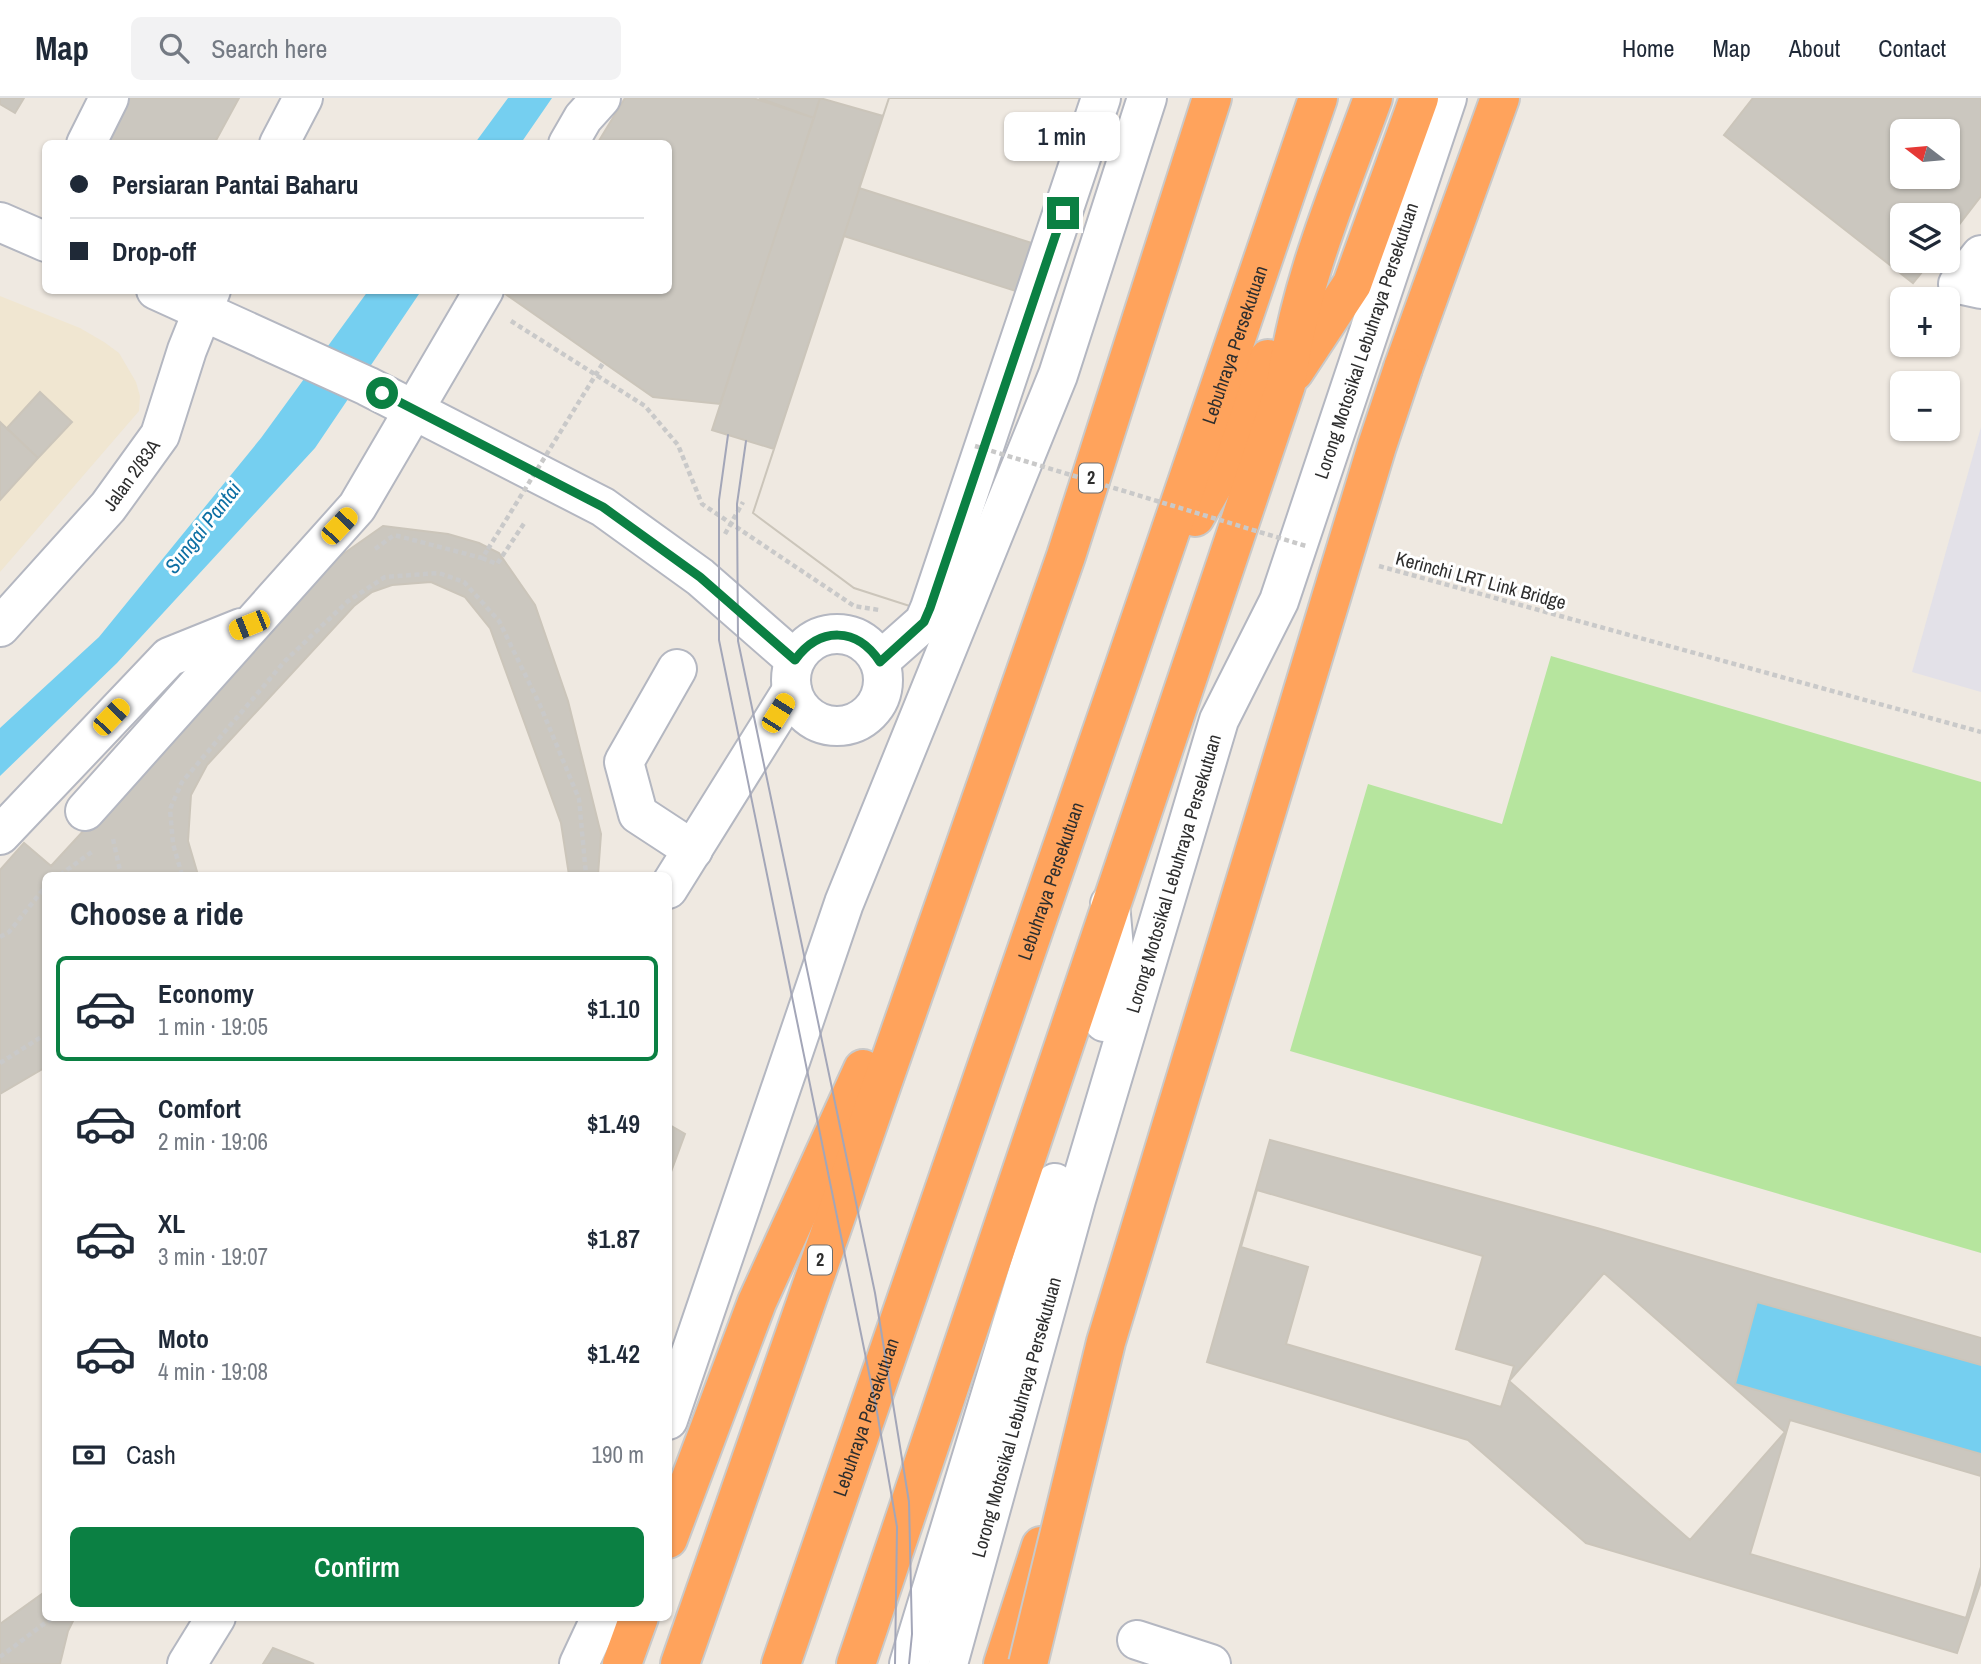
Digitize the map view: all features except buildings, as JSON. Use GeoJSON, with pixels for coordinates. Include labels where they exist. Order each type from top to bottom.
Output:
{"type":"FeatureCollection","features":[{"type":"Feature","properties":{"kind":"highway","name":"2"},"geometry":{"type":"LineString","coordinates":[[680,1664],[1066,556],[1212,98]]}},
{"type":"Feature","properties":{"kind":"highway","name":"Lebuhraya Persekutuan"},"geometry":{"type":"LineString","coordinates":[[781,1664],[932,1219],[1152,591],[1318,98]]}},
{"type":"Feature","properties":{"kind":"highway"},"geometry":{"type":"LineString","coordinates":[[1152,591],[1232,452],[1371,98]]}},
{"type":"Feature","properties":{"kind":"highway"},"geometry":{"type":"LineString","coordinates":[[856,1664],[1286,385],[1291,343],[1317,254],[1371,98]]}},
{"type":"Feature","properties":{"kind":"highway"},"geometry":{"type":"LineString","coordinates":[[1286,385],[1352,284],[1419,98]]}},
{"type":"Feature","properties":{"kind":"highway"},"geometry":{"type":"LineString","coordinates":[[1003,1664],[1106,1342],[1377,446],[1500,98]]}},
{"type":"Feature","properties":{"kind":"highway"},"geometry":{"type":"LineString","coordinates":[[672,1528],[757,1302],[961,855]]}},
{"type":"Feature","properties":{"kind":"highway"},"geometry":{"type":"LineString","coordinates":[[1028,1664],[1106,1342]]}},
{"type":"Feature","properties":{"kind":"highway"},"geometry":{"type":"LineString","coordinates":[[788,1664],[816,1561]]}},
{"type":"Feature","properties":{"kind":"highway"},"geometry":{"type":"LineString","coordinates":[[622,1664],[638,1621]]}},
{"type":"Feature","properties":{"kind":"street"},"geometry":{"type":"LineString","coordinates":[[88,140],[109,98]]}},
{"type":"Feature","properties":{"kind":"street"},"geometry":{"type":"LineString","coordinates":[[281,140],[303,98]]}},
{"type":"Feature","properties":{"kind":"street"},"geometry":{"type":"LineString","coordinates":[[570,140],[583,118],[601,98]]}},
{"type":"Feature","properties":{"kind":"street"},"geometry":{"type":"LineString","coordinates":[[880,662],[924,622],[930,608],[1038,273],[1101,98]]}},
{"type":"Feature","properties":{"kind":"street"},"geometry":{"type":"LineString","coordinates":[[672,1408],[844,902],[1058,375],[1147,98]]}},
{"type":"Feature","properties":{"kind":"street","name":"Lorong Motosikal Lebuhraya Persekutuan"},"geometry":{"type":"LineString","coordinates":[[948,1664],[1076,1200],[1219,720],[1279,601],[1447,98]]}},
{"type":"Feature","properties":{"kind":"street"},"geometry":{"type":"LineString","coordinates":[[1981,255],[1958,284],[1981,289]]}},
{"type":"Feature","properties":{"kind":"street"},"geometry":{"type":"LineString","coordinates":[[175,294],[207,301],[255,334],[367,386],[603,507],[700,577],[794,675],[798,705],[814,720],[836,727],[851,725],[865,718],[876,706],[884,677],[880,662],[860,640],[846,634],[831,634],[804,648],[794,675],[672,883]]}},
{"type":"Feature","properties":{"kind":"street","name":"Jalan 2/83A"},"geometry":{"type":"LineString","coordinates":[[0,627],[108,507],[160,435],[207,301]]}},
{"type":"Feature","properties":{"kind":"street"},"geometry":{"type":"LineString","coordinates":[[85,811],[357,507],[413,409],[495,304]]}},
{"type":"Feature","properties":{"kind":"street"},"geometry":{"type":"LineString","coordinates":[[0,835],[169,657],[249,625]]}},
{"type":"Feature","properties":{"kind":"street"},"geometry":{"type":"LineString","coordinates":[[677,669],[624,762],[638,814],[693,850]]}},
{"type":"Feature","properties":{"kind":"street"},"geometry":{"type":"LineString","coordinates":[[909,1664],[1116,981],[1110,904]]}},
{"type":"Feature","properties":{"kind":"street"},"geometry":{"type":"LineString","coordinates":[[740,1210],[757,1302]]}},
{"type":"Feature","properties":{"kind":"street"},"geometry":{"type":"LineString","coordinates":[[972,1664],[1065,1342]]}},
{"type":"Feature","properties":{"kind":"street"},"geometry":{"type":"LineString","coordinates":[[187,1664],[214,1621]]}},
{"type":"Feature","properties":{"kind":"street"},"geometry":{"type":"LineString","coordinates":[[579,1664],[599,1621]]}},
{"type":"Feature","properties":{"kind":"street"},"geometry":{"type":"LineString","coordinates":[[1137,1640],[1211,1664]]}},
{"type":"Feature","properties":{"kind":"path"},"geometry":{"type":"LineString","coordinates":[[495,304],[645,406],[678,444],[702,504],[854,606],[892,613]]}},
{"type":"Feature","properties":{"kind":"path"},"geometry":{"type":"LineString","coordinates":[[482,558],[603,363]]}},
{"type":"Feature","properties":{"kind":"path"},"geometry":{"type":"LineString","coordinates":[[975,446],[1309,547]]}},
{"type":"Feature","properties":{"kind":"path"},"geometry":{"type":"LineString","coordinates":[[725,534],[743,502]]}},
{"type":"Feature","properties":{"kind":"path"},"geometry":{"type":"LineString","coordinates":[[371,552],[394,535],[497,564],[526,522]]}},
{"type":"Feature","properties":{"kind":"path","name":"Kerinchi LRT Link Bridge"},"geometry":{"type":"LineString","coordinates":[[1376,565],[1981,732]]}},
{"type":"Feature","properties":{"kind":"path"},"geometry":{"type":"LineString","coordinates":[[181,872],[173,844],[170,809],[181,782],[285,661],[348,601],[385,576],[439,573],[464,582],[499,621],[535,693],[579,799],[586,872]]}},
{"type":"Feature","properties":{"kind":"path"},"geometry":{"type":"LineString","coordinates":[[64,872],[113,836],[120,872]]}},
{"type":"Feature","properties":{"kind":"path"},"geometry":{"type":"LineString","coordinates":[[0,937],[9,932],[42,891]]}},
{"type":"Feature","properties":{"kind":"path"},"geometry":{"type":"LineString","coordinates":[[0,1063],[42,1037]]}},
{"type":"Feature","properties":{"kind":"path"},"geometry":{"type":"LineString","coordinates":[[0,1657],[48,1621]]}},
{"type":"Feature","properties":{"kind":"shaded area"},"geometry":{"type":"Polygon","coordinates":[[[0,296],[80,328],[104,342],[119,353],[136,382],[140,396],[139,411],[0,572],[0,296]]]}},
{"type":"Feature","properties":{"kind":"shaded area"},"geometry":{"type":"Polygon","coordinates":[[[1981,427],[1981,692],[1912,672],[1981,427]]]}},
{"type":"Feature","properties":{"kind":"green space"},"geometry":{"type":"Polygon","coordinates":[[[1551,656],[1981,782],[1981,1253],[1290,1051],[1368,784],[1502,824],[1551,656]]]}},
{"type":"Feature","properties":{"kind":"water"},"geometry":{"type":"Polygon","coordinates":[[[508,98],[552,98],[523,140],[477,140],[508,98]]]}},
{"type":"Feature","properties":{"kind":"water","name":"Sungai Pantai"},"geometry":{"type":"Polygon","coordinates":[[[366,294],[419,294],[315,448],[117,663],[0,776],[0,728],[99,637],[261,438],[366,294]]]}},
{"type":"Feature","properties":{"kind":"water"},"geometry":{"type":"Polygon","coordinates":[[[1757,1302],[1981,1365],[1981,1454],[1735,1384],[1757,1302]]]}},
{"type":"Feature","properties":{"kind":"tram line"},"geometry":{"type":"LineString","coordinates":[[728,435],[719,500],[719,640],[877,1412],[897,1527],[895,1664]]}},
{"type":"Feature","properties":{"kind":"tram line"},"geometry":{"type":"LineString","coordinates":[[746,441],[737,504],[738,641],[875,1293],[909,1502],[912,1634],[909,1664]]}},
{"type":"Feature","properties":{"kind":"route"},"geometry":{"type":"LineString","coordinates":[[382,393],[603,507],[700,577],[795,660],[804,648],[817,639],[831,634],[846,634],[872,649],[880,662],[924,622],[930,608],[1063,213]]}}]}
